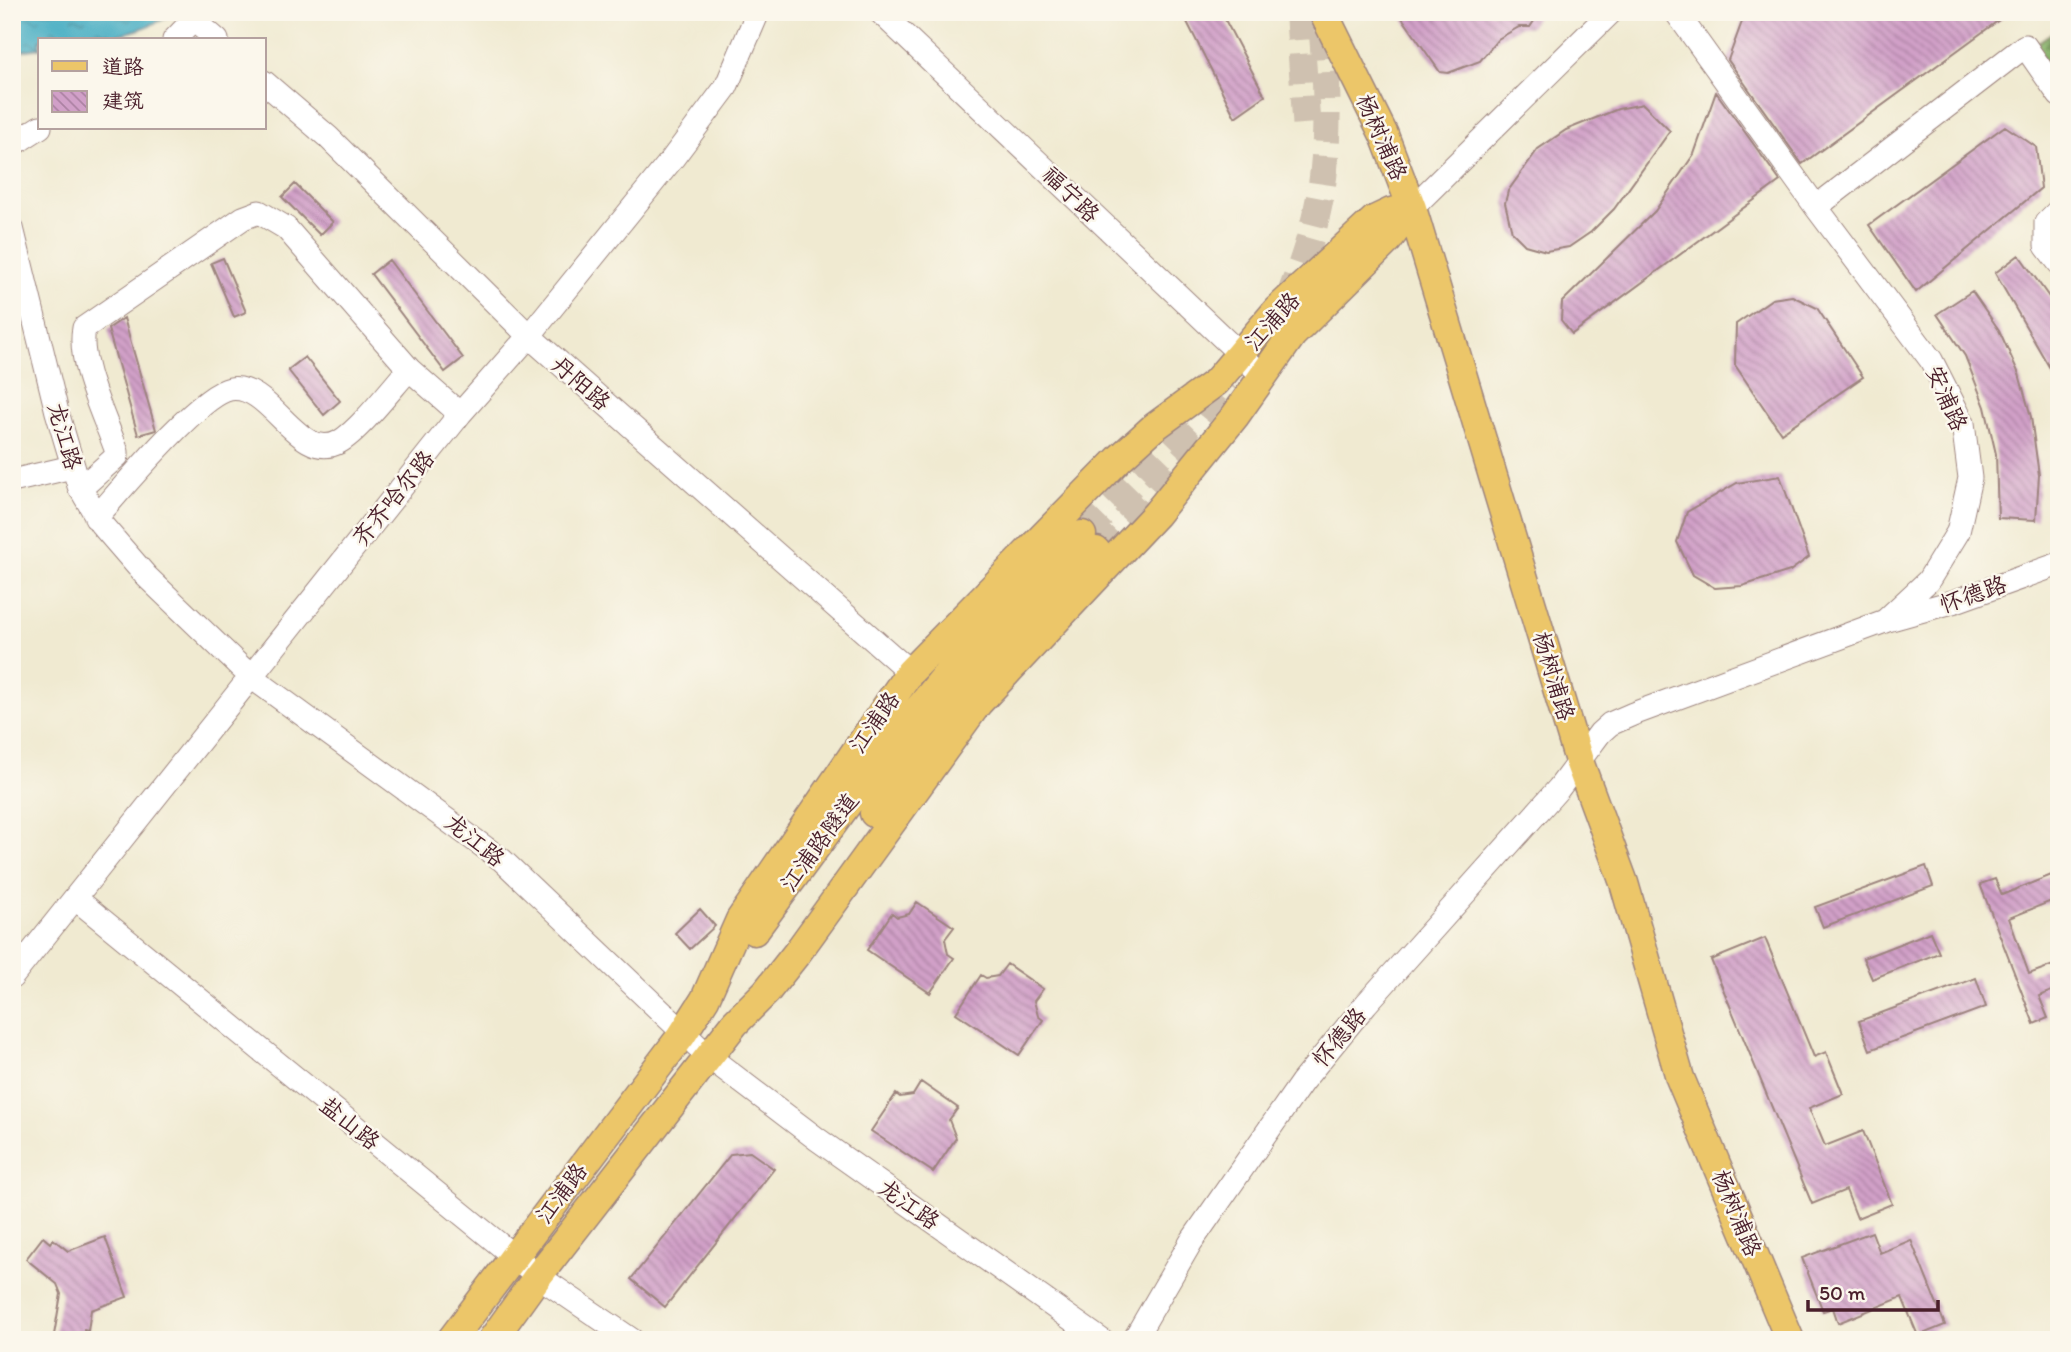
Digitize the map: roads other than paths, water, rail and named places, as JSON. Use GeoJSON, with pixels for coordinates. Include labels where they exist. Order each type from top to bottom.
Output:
{"type":"FeatureCollection","features":[{"type":"Feature","properties":{"kind":"main road","name":"杨树浦路"},"geometry":{"type":"LineString","coordinates":[[1323,12],[1384,135],[1412,208],[1579,761],[1624,883],[1680,1078],[1790,1340]]}},
{"type":"Feature","properties":{"kind":"main road","name":"江浦路"},"geometry":{"type":"LineString","coordinates":[[451,1340],[682,1035],[705,999],[740,920],[910,672],[1121,457],[1216,382],[1277,310],[1374,220],[1391,212],[1412,208]]}},
{"type":"Feature","properties":{"kind":"main road","name":"江浦路"},"geometry":{"type":"LineString","coordinates":[[492,1340],[538,1276],[735,1023],[766,992],[797,953],[978,703],[1156,514],[1235,416],[1292,335],[1388,240],[1412,208]]}},
{"type":"Feature","properties":{"kind":"main road","name":"江浦路隧道"},"geometry":{"type":"LineString","coordinates":[[705,999],[914,714],[952,667],[1089,543],[964,685],[928,732],[735,1023]]}},
{"type":"Feature","properties":{"kind":"street","name":"齐齐哈尔路"},"geometry":{"type":"LineString","coordinates":[[12,977],[460,414],[529,336],[673,158],[726,86],[758,12]]}},
{"type":"Feature","properties":{"kind":"street","name":"福宁路"},"geometry":{"type":"LineString","coordinates":[[880,12],[1262,375]]}},
{"type":"Feature","properties":{"kind":"street","name":"江浦路"},"geometry":{"type":"LineString","coordinates":[[1412,208],[1611,12]]}},
{"type":"Feature","properties":{"kind":"street","name":"安浦路"},"geometry":{"type":"LineString","coordinates":[[1579,761],[1600,733],[1618,720],[1885,621],[1928,581],[1958,532],[1970,478],[1963,423],[1931,359],[1816,207],[1676,12]]}},
{"type":"Feature","properties":{"kind":"street"},"geometry":{"type":"LineString","coordinates":[[176,38],[200,15],[216,38]]}},
{"type":"Feature","properties":{"kind":"street"},"geometry":{"type":"LineString","coordinates":[[1816,207],[2025,46],[2059,95]]}},
{"type":"Feature","properties":{"kind":"street","name":"丹阳路"},"geometry":{"type":"LineString","coordinates":[[266,84],[328,136],[529,336],[910,672]]}},
{"type":"Feature","properties":{"kind":"street"},"geometry":{"type":"LineString","coordinates":[[12,145],[38,128]]}},
{"type":"Feature","properties":{"kind":"street"},"geometry":{"type":"LineString","coordinates":[[2059,210],[2046,223],[2046,246],[2059,263]]}},
{"type":"Feature","properties":{"kind":"street"},"geometry":{"type":"LineString","coordinates":[[12,481],[76,478],[117,456],[86,362],[81,340],[84,328],[243,218],[259,212],[286,228],[409,369],[460,414]]}},
{"type":"Feature","properties":{"kind":"street","name":"龙江路"},"geometry":{"type":"LineString","coordinates":[[12,228],[76,478],[96,518],[146,576],[250,676],[502,860],[682,1035],[709,1057],[817,1139],[1101,1340]]}},
{"type":"Feature","properties":{"kind":"street"},"geometry":{"type":"LineString","coordinates":[[96,518],[203,406],[230,389],[252,391],[301,437],[323,445],[338,443],[409,369]]}},
{"type":"Feature","properties":{"kind":"street","name":"怀德路"},"geometry":{"type":"LineString","coordinates":[[1885,621],[1956,601],[2059,564]]}},
{"type":"Feature","properties":{"kind":"street","name":"怀德路"},"geometry":{"type":"LineString","coordinates":[[1133,1340],[1191,1242],[1302,1082],[1579,761]]}},
{"type":"Feature","properties":{"kind":"street","name":"盐山路"},"geometry":{"type":"LineString","coordinates":[[75,898],[538,1276],[632,1340]]}},
{"type":"Feature","properties":{"kind":"water"},"geometry":{"type":"Polygon","coordinates":[[[12,12],[176,12],[144,28],[127,33],[94,38],[38,38],[38,48],[12,52],[12,12]]]}},
{"type":"Feature","properties":{"kind":"tunnel"},"geometry":{"type":"LineString","coordinates":[[1299,12],[1307,132]]}},
{"type":"Feature","properties":{"kind":"tunnel"},"geometry":{"type":"LineString","coordinates":[[1248,379],[1286,305],[1315,222],[1326,148],[1327,110],[1321,12]]}},
{"type":"Feature","properties":{"kind":"tunnel"},"geometry":{"type":"LineString","coordinates":[[1082,535],[1193,421],[1226,380]]}},
{"type":"Feature","properties":{"kind":"tunnel"},"geometry":{"type":"LineString","coordinates":[[1096,551],[1204,436]]}}]}
